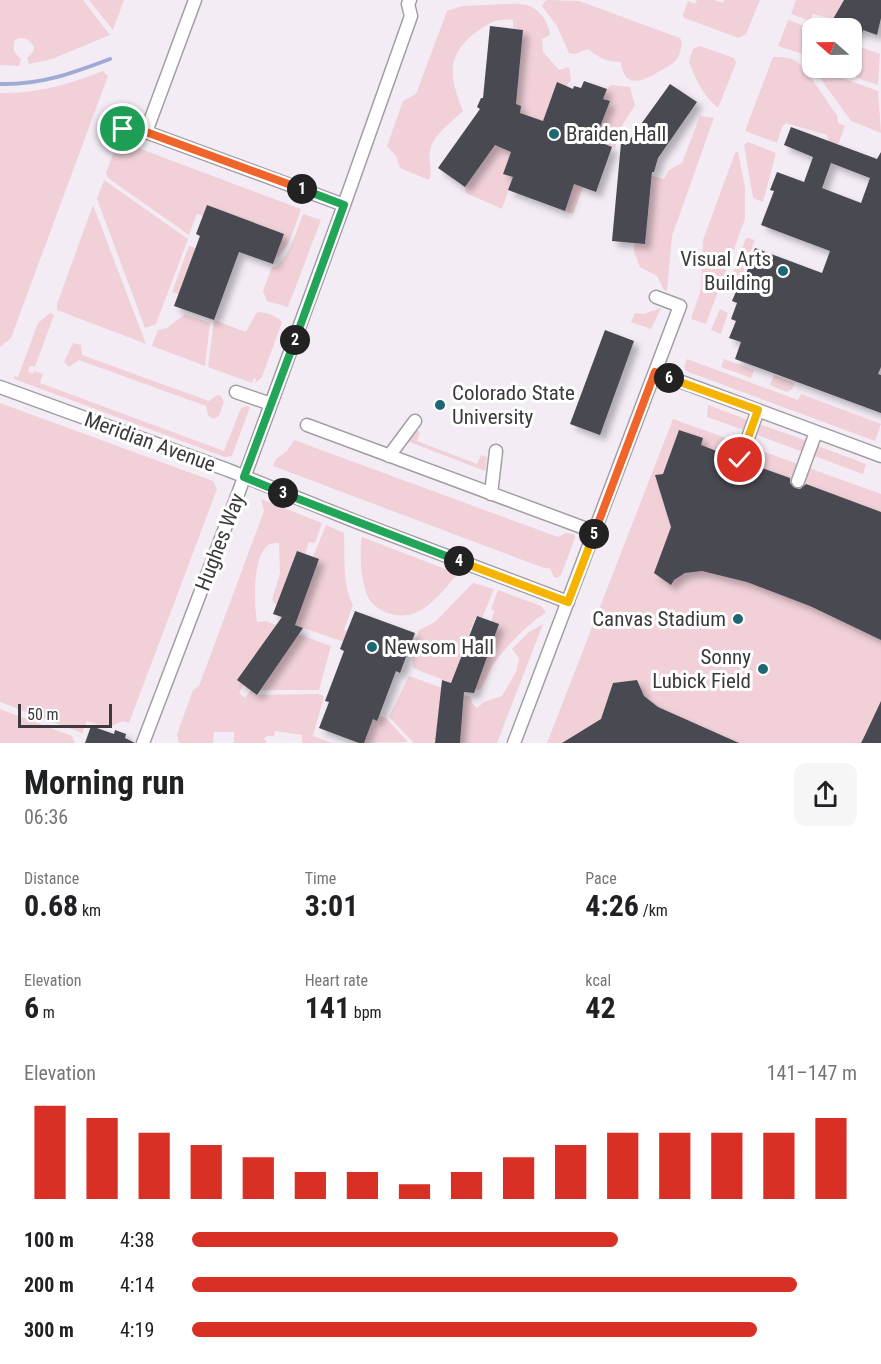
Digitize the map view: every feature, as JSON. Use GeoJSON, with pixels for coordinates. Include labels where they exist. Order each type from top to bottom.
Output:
{"type":"FeatureCollection","features":[{"type":"Feature","properties":{"kind":"street"},"geometry":{"type":"LineString","coordinates":[[146,132],[195,0]]}},
{"type":"Feature","properties":{"kind":"street","name":"Hughes Way"},"geometry":{"type":"LineString","coordinates":[[143,743],[271,404],[411,16],[406,1]]}},
{"type":"Feature","properties":{"kind":"street"},"geometry":{"type":"LineString","coordinates":[[108,125],[146,132],[344,205]]}},
{"type":"Feature","properties":{"kind":"street"},"geometry":{"type":"LineString","coordinates":[[514,743],[680,306],[656,297]]}},
{"type":"Feature","properties":{"kind":"street"},"geometry":{"type":"LineString","coordinates":[[655,372],[881,456]]}},
{"type":"Feature","properties":{"kind":"street","name":"Meridian Avenue"},"geometry":{"type":"LineString","coordinates":[[0,387],[244,477],[568,602]]}},
{"type":"Feature","properties":{"kind":"street"},"geometry":{"type":"LineString","coordinates":[[236,392],[271,404]]}},
{"type":"Feature","properties":{"kind":"street"},"geometry":{"type":"LineString","coordinates":[[740,460],[758,410]]}},
{"type":"Feature","properties":{"kind":"street"},"geometry":{"type":"LineString","coordinates":[[389,456],[415,421]]}},
{"type":"Feature","properties":{"kind":"street"},"geometry":{"type":"LineString","coordinates":[[307,425],[595,532]]}},
{"type":"Feature","properties":{"kind":"street"},"geometry":{"type":"LineString","coordinates":[[798,481],[816,432]]}},
{"type":"Feature","properties":{"kind":"street"},"geometry":{"type":"LineString","coordinates":[[491,494],[496,452]]}},
{"type":"Feature","properties":{"kind":"shaded area"},"geometry":{"type":"Polygon","coordinates":[[[0,0],[83,0],[110,35],[52,59],[29,64],[27,58],[33,52],[34,47],[26,39],[21,38],[15,40],[14,48],[15,53],[21,59],[19,66],[0,65],[0,0]]]}},
{"type":"Feature","properties":{"kind":"shaded area"},"geometry":{"type":"Polygon","coordinates":[[[89,0],[124,0],[113,30],[89,0]]]}},
{"type":"Feature","properties":{"kind":"shaded area"},"geometry":{"type":"Polygon","coordinates":[[[548,0],[579,1],[680,38],[682,42],[678,56],[673,63],[654,75],[641,80],[630,80],[623,71],[621,62],[603,59],[588,49],[575,54],[569,53],[557,26],[542,6],[548,0]]]}},
{"type":"Feature","properties":{"kind":"shaded area"},"geometry":{"type":"Polygon","coordinates":[[[697,0],[714,0],[723,3],[724,0],[760,0],[746,34],[739,38],[684,18],[688,1],[695,4],[697,0]]]}},
{"type":"Feature","properties":{"kind":"shaded area"},"geometry":{"type":"Polygon","coordinates":[[[796,0],[844,0],[834,18],[813,14],[811,18],[802,18],[791,14],[796,0]]]}},
{"type":"Feature","properties":{"kind":"shaded area"},"geometry":{"type":"Polygon","coordinates":[[[519,4],[535,9],[548,25],[550,35],[542,39],[543,52],[559,70],[569,67],[571,80],[566,86],[557,83],[543,121],[520,113],[521,107],[516,104],[523,30],[513,28],[513,20],[495,21],[468,39],[455,57],[453,76],[463,111],[443,130],[431,146],[429,180],[400,168],[396,156],[387,146],[403,101],[416,94],[447,11],[462,6],[519,4]]]}},
{"type":"Feature","properties":{"kind":"shaded area"},"geometry":{"type":"Polygon","coordinates":[[[788,20],[802,25],[802,54],[778,46],[788,20]]]}},
{"type":"Feature","properties":{"kind":"shaded area"},"geometry":{"type":"Polygon","coordinates":[[[700,46],[734,58],[736,63],[718,108],[701,87],[689,62],[693,49],[700,46]]]}},
{"type":"Feature","properties":{"kind":"shaded area"},"geometry":{"type":"Polygon","coordinates":[[[862,48],[880,54],[878,85],[857,78],[862,78],[862,48]]]}},
{"type":"Feature","properties":{"kind":"shaded area"},"geometry":{"type":"Polygon","coordinates":[[[773,57],[788,58],[801,65],[802,78],[812,78],[837,115],[838,123],[845,126],[838,145],[829,142],[827,135],[786,123],[782,127],[777,143],[745,131],[773,57]]]}},
{"type":"Feature","properties":{"kind":"shaded area"},"geometry":{"type":"Polygon","coordinates":[[[103,71],[108,76],[11,338],[0,347],[0,93],[27,92],[53,87],[103,71]]]}},
{"type":"Feature","properties":{"kind":"shaded area"},"geometry":{"type":"Polygon","coordinates":[[[820,78],[842,78],[878,91],[881,133],[851,121],[820,78]]]}},
{"type":"Feature","properties":{"kind":"shaded area"},"geometry":{"type":"Polygon","coordinates":[[[611,85],[630,87],[635,105],[621,127],[615,148],[595,140],[609,102],[603,99],[611,85]]]}},
{"type":"Feature","properties":{"kind":"shaded area"},"geometry":{"type":"Polygon","coordinates":[[[700,116],[714,118],[672,236],[667,291],[664,290],[657,276],[640,267],[634,252],[634,243],[645,244],[652,176],[664,179],[669,170],[682,163],[700,116]]]}},
{"type":"Feature","properties":{"kind":"shaded area"},"geometry":{"type":"Polygon","coordinates":[[[514,127],[506,150],[511,152],[503,173],[513,177],[502,209],[466,193],[465,187],[507,128],[514,127]]]}},
{"type":"Feature","properties":{"kind":"shaded area"},"geometry":{"type":"Polygon","coordinates":[[[131,135],[141,139],[138,148],[301,209],[285,249],[275,259],[284,234],[207,205],[203,216],[197,214],[189,235],[108,178],[106,173],[117,143],[131,135]]]}},
{"type":"Feature","properties":{"kind":"shaded area"},"geometry":{"type":"Polygon","coordinates":[[[748,142],[776,153],[763,202],[753,198],[744,145],[748,142]]]}},
{"type":"Feature","properties":{"kind":"shaded area"},"geometry":{"type":"Polygon","coordinates":[[[738,152],[745,187],[745,219],[706,324],[691,319],[701,289],[703,240],[735,153],[738,152]]]}},
{"type":"Feature","properties":{"kind":"shaded area"},"geometry":{"type":"Polygon","coordinates":[[[104,180],[188,239],[156,324],[145,328],[97,199],[104,180]]]}},
{"type":"Feature","properties":{"kind":"shaded area"},"geometry":{"type":"Polygon","coordinates":[[[574,184],[583,187],[573,214],[565,211],[574,184]]]}},
{"type":"Feature","properties":{"kind":"shaded area"},"geometry":{"type":"Polygon","coordinates":[[[93,205],[146,344],[57,310],[57,304],[93,205]]]}},
{"type":"Feature","properties":{"kind":"shaded area"},"geometry":{"type":"Polygon","coordinates":[[[303,214],[321,220],[288,307],[267,301],[263,291],[272,267],[276,267],[289,249],[303,214]]]}},
{"type":"Feature","properties":{"kind":"shaded area"},"geometry":{"type":"Polygon","coordinates":[[[746,238],[755,239],[740,282],[732,276],[746,238]]]}},
{"type":"Feature","properties":{"kind":"shaded area"},"geometry":{"type":"Polygon","coordinates":[[[189,246],[196,248],[179,294],[172,292],[189,246]]]}},
{"type":"Feature","properties":{"kind":"shaded area"},"geometry":{"type":"Polygon","coordinates":[[[661,308],[651,329],[631,322],[635,313],[643,314],[661,308]]]}},
{"type":"Feature","properties":{"kind":"shaded area"},"geometry":{"type":"Polygon","coordinates":[[[720,309],[728,313],[721,334],[711,330],[720,309]]]}},
{"type":"Feature","properties":{"kind":"shaded area"},"geometry":{"type":"Polygon","coordinates":[[[258,312],[271,315],[282,322],[262,377],[255,383],[254,378],[252,383],[208,367],[214,320],[246,332],[258,312]]]}},
{"type":"Feature","properties":{"kind":"shaded area"},"geometry":{"type":"Polygon","coordinates":[[[50,313],[54,315],[35,367],[30,366],[28,372],[43,374],[40,383],[224,451],[241,408],[250,407],[232,456],[225,457],[14,379],[14,376],[18,377],[38,323],[50,313]]]}},
{"type":"Feature","properties":{"kind":"shaded area"},"geometry":{"type":"Polygon","coordinates":[[[185,314],[210,323],[205,366],[152,346],[158,330],[167,328],[185,314]]]}},
{"type":"Feature","properties":{"kind":"shaded area"},"geometry":{"type":"Polygon","coordinates":[[[73,343],[81,345],[82,355],[209,401],[217,395],[221,396],[224,402],[219,416],[213,419],[208,415],[206,406],[79,360],[69,367],[64,362],[73,343]]]}},
{"type":"Feature","properties":{"kind":"shaded area"},"geometry":{"type":"Polygon","coordinates":[[[687,359],[798,400],[801,394],[881,424],[875,441],[686,371],[684,367],[687,359]]]}},
{"type":"Feature","properties":{"kind":"shaded area"},"geometry":{"type":"Polygon","coordinates":[[[724,359],[754,370],[751,378],[721,367],[724,359]]]}},
{"type":"Feature","properties":{"kind":"shaded area"},"geometry":{"type":"Polygon","coordinates":[[[774,375],[795,383],[792,389],[787,392],[770,385],[774,375]]]}},
{"type":"Feature","properties":{"kind":"shaded area"},"geometry":{"type":"Polygon","coordinates":[[[0,403],[213,481],[217,489],[129,723],[123,721],[107,728],[87,721],[82,733],[0,702],[0,403]]]}},
{"type":"Feature","properties":{"kind":"shaded area"},"geometry":{"type":"Polygon","coordinates":[[[708,405],[748,420],[744,430],[707,417],[708,405]]]}},
{"type":"Feature","properties":{"kind":"shaded area","name":"Canvas Stadium"},"geometry":{"type":"Polygon","coordinates":[[[673,419],[881,494],[881,743],[547,743],[673,419]]]}},
{"type":"Feature","properties":{"kind":"shaded area"},"geometry":{"type":"Polygon","coordinates":[[[759,424],[807,441],[803,452],[755,434],[759,424]]]}},
{"type":"Feature","properties":{"kind":"shaded area"},"geometry":{"type":"Polygon","coordinates":[[[416,430],[420,432],[417,441],[477,464],[481,455],[487,457],[485,471],[407,441],[416,430]]]}},
{"type":"Feature","properties":{"kind":"shaded area"},"geometry":{"type":"Polygon","coordinates":[[[294,440],[558,537],[566,533],[574,534],[575,538],[561,575],[554,577],[550,568],[544,568],[273,466],[276,459],[287,451],[294,440]]]}},
{"type":"Feature","properties":{"kind":"shaded area"},"geometry":{"type":"Polygon","coordinates":[[[818,446],[866,464],[863,474],[814,456],[818,446]]]}},
{"type":"Feature","properties":{"kind":"shaded area"},"geometry":{"type":"Polygon","coordinates":[[[261,499],[322,523],[315,543],[309,542],[305,554],[297,552],[276,605],[272,600],[280,573],[279,543],[270,544],[264,549],[257,568],[255,604],[257,622],[266,621],[276,625],[239,693],[245,698],[251,690],[258,695],[318,694],[324,696],[313,736],[332,743],[302,743],[302,735],[275,731],[274,736],[264,738],[267,743],[234,743],[234,732],[214,732],[213,743],[179,743],[177,734],[193,690],[199,686],[264,511],[261,499]]]}},
{"type":"Feature","properties":{"kind":"shaded area"},"geometry":{"type":"Polygon","coordinates":[[[326,525],[344,533],[347,588],[353,605],[344,630],[350,632],[347,643],[295,625],[313,557],[326,525]]]}},
{"type":"Feature","properties":{"kind":"shaded area"},"geometry":{"type":"Polygon","coordinates":[[[362,537],[458,574],[423,609],[411,614],[390,614],[377,608],[368,597],[361,567],[362,537]]]}},
{"type":"Feature","properties":{"kind":"shaded area"},"geometry":{"type":"Polygon","coordinates":[[[473,583],[494,589],[482,618],[476,616],[451,683],[413,668],[412,651],[419,630],[435,622],[473,583]]]}},
{"type":"Feature","properties":{"kind":"shaded area"},"geometry":{"type":"Polygon","coordinates":[[[498,590],[541,606],[546,612],[511,643],[493,665],[480,690],[475,689],[494,611],[491,609],[498,590]]]}},
{"type":"Feature","properties":{"kind":"shaded area"},"geometry":{"type":"Polygon","coordinates":[[[543,624],[497,743],[460,743],[464,695],[471,697],[472,703],[477,708],[484,702],[502,696],[516,672],[519,658],[512,649],[529,632],[543,624]]]}},
{"type":"Feature","properties":{"kind":"shaded area"},"geometry":{"type":"Polygon","coordinates":[[[298,634],[331,646],[319,690],[261,690],[298,634]]]}},
{"type":"Feature","properties":{"kind":"shaded area"},"geometry":{"type":"Polygon","coordinates":[[[409,676],[448,690],[435,743],[414,743],[389,717],[409,676]]]}},
{"type":"Feature","properties":{"kind":"shaded area"},"geometry":{"type":"Polygon","coordinates":[[[0,709],[72,736],[75,743],[0,743],[0,709]]]}},
{"type":"Feature","properties":{"kind":"shaded area"},"geometry":{"type":"Polygon","coordinates":[[[379,716],[386,718],[408,742],[364,743],[373,719],[377,720],[379,716]]]}},
{"type":"Feature","properties":{"kind":"building"},"geometry":{"type":"Polygon","coordinates":[[[844,0],[881,0],[881,18],[877,35],[863,30],[862,34],[862,18],[834,18],[844,0]]]}},
{"type":"Feature","properties":{"kind":"building","name":"Braiden Hall"},"geometry":{"type":"Polygon","coordinates":[[[490,26],[523,30],[516,104],[521,106],[520,113],[543,121],[557,82],[573,89],[574,86],[581,88],[584,81],[607,89],[603,99],[610,101],[595,140],[612,147],[596,192],[574,184],[565,211],[508,190],[513,177],[503,174],[511,152],[495,145],[465,187],[438,168],[480,109],[477,107],[483,98],[490,26]]]}},
{"type":"Feature","properties":{"kind":"building"},"geometry":{"type":"Polygon","coordinates":[[[670,84],[697,102],[658,158],[654,172],[652,172],[645,244],[612,241],[621,143],[626,145],[670,84]]]}},
{"type":"Feature","properties":{"kind":"building","name":"Visual Arts Building"},"geometry":{"type":"Polygon","coordinates":[[[791,127],[877,159],[881,152],[881,367],[878,374],[881,375],[881,413],[735,359],[741,342],[729,338],[736,321],[731,319],[737,303],[732,301],[740,282],[743,283],[755,248],[822,273],[830,251],[761,225],[774,191],[770,190],[777,172],[804,182],[813,157],[784,145],[791,127]],[[831,163],[822,188],[861,203],[870,178],[831,163]]]}},
{"type":"Feature","properties":{"kind":"building"},"geometry":{"type":"Polygon","coordinates":[[[207,205],[284,234],[273,264],[239,252],[214,320],[174,306],[200,236],[196,234],[207,205]]]}},
{"type":"Feature","properties":{"kind":"building"},"geometry":{"type":"Polygon","coordinates":[[[605,330],[634,341],[600,435],[570,424],[605,330]]]}},
{"type":"Feature","properties":{"kind":"building"},"geometry":{"type":"Polygon","coordinates":[[[679,430],[703,438],[701,445],[732,457],[732,462],[737,467],[742,468],[748,463],[790,478],[790,483],[795,488],[800,489],[806,484],[881,512],[881,640],[810,606],[747,582],[702,571],[685,573],[674,580],[671,585],[654,573],[671,527],[655,475],[663,474],[679,430]]]}},
{"type":"Feature","properties":{"kind":"building"},"geometry":{"type":"Polygon","coordinates":[[[297,551],[319,559],[295,625],[303,628],[257,695],[237,680],[282,617],[273,614],[297,551]]]}},
{"type":"Feature","properties":{"kind":"building"},"geometry":{"type":"Polygon","coordinates":[[[355,611],[415,633],[400,673],[396,671],[377,721],[373,719],[364,743],[319,728],[329,702],[325,701],[344,651],[340,649],[355,611]]]}},
{"type":"Feature","properties":{"kind":"building"},"geometry":{"type":"Polygon","coordinates":[[[477,616],[499,624],[474,693],[464,692],[460,743],[435,743],[442,680],[451,683],[477,616]]]}},
{"type":"Feature","properties":{"kind":"building"},"geometry":{"type":"Polygon","coordinates":[[[637,680],[644,696],[658,707],[739,743],[562,743],[601,719],[613,683],[637,680]]]}},
{"type":"Feature","properties":{"kind":"building"},"geometry":{"type":"Polygon","coordinates":[[[881,701],[881,743],[861,743],[865,735],[881,701]]]}},
{"type":"Feature","properties":{"kind":"building"},"geometry":{"type":"Polygon","coordinates":[[[91,726],[114,734],[115,730],[126,734],[125,738],[135,743],[85,743],[91,726]]]}},
{"type":"Feature","properties":{"kind":"waterway"},"geometry":{"type":"LineString","coordinates":[[0,84],[43,80],[110,59]]}},
{"type":"Feature","properties":{"kind":"place","name":"Braiden Hall"},"geometry":{"type":"Point","coordinates":[554,134]}},
{"type":"Feature","properties":{"kind":"place","name":"Visual Arts Building"},"geometry":{"type":"Point","coordinates":[783,271]}},
{"type":"Feature","properties":{"kind":"place","name":"Colorado State University"},"geometry":{"type":"Point","coordinates":[440,405]}},
{"type":"Feature","properties":{"kind":"place","name":"Canvas Stadium"},"geometry":{"type":"Point","coordinates":[738,619]}},
{"type":"Feature","properties":{"kind":"place","name":"Newsom Hall"},"geometry":{"type":"Point","coordinates":[372,647]}},
{"type":"Feature","properties":{"kind":"place","name":"Sonny Lubick Field"},"geometry":{"type":"Point","coordinates":[763,669]}},
{"type":"Feature","properties":{"kind":"route"},"geometry":{"type":"LineString","coordinates":[[123,129],[146,132],[344,205],[244,477],[568,602],[655,372],[758,410],[740,460]]}}]}
